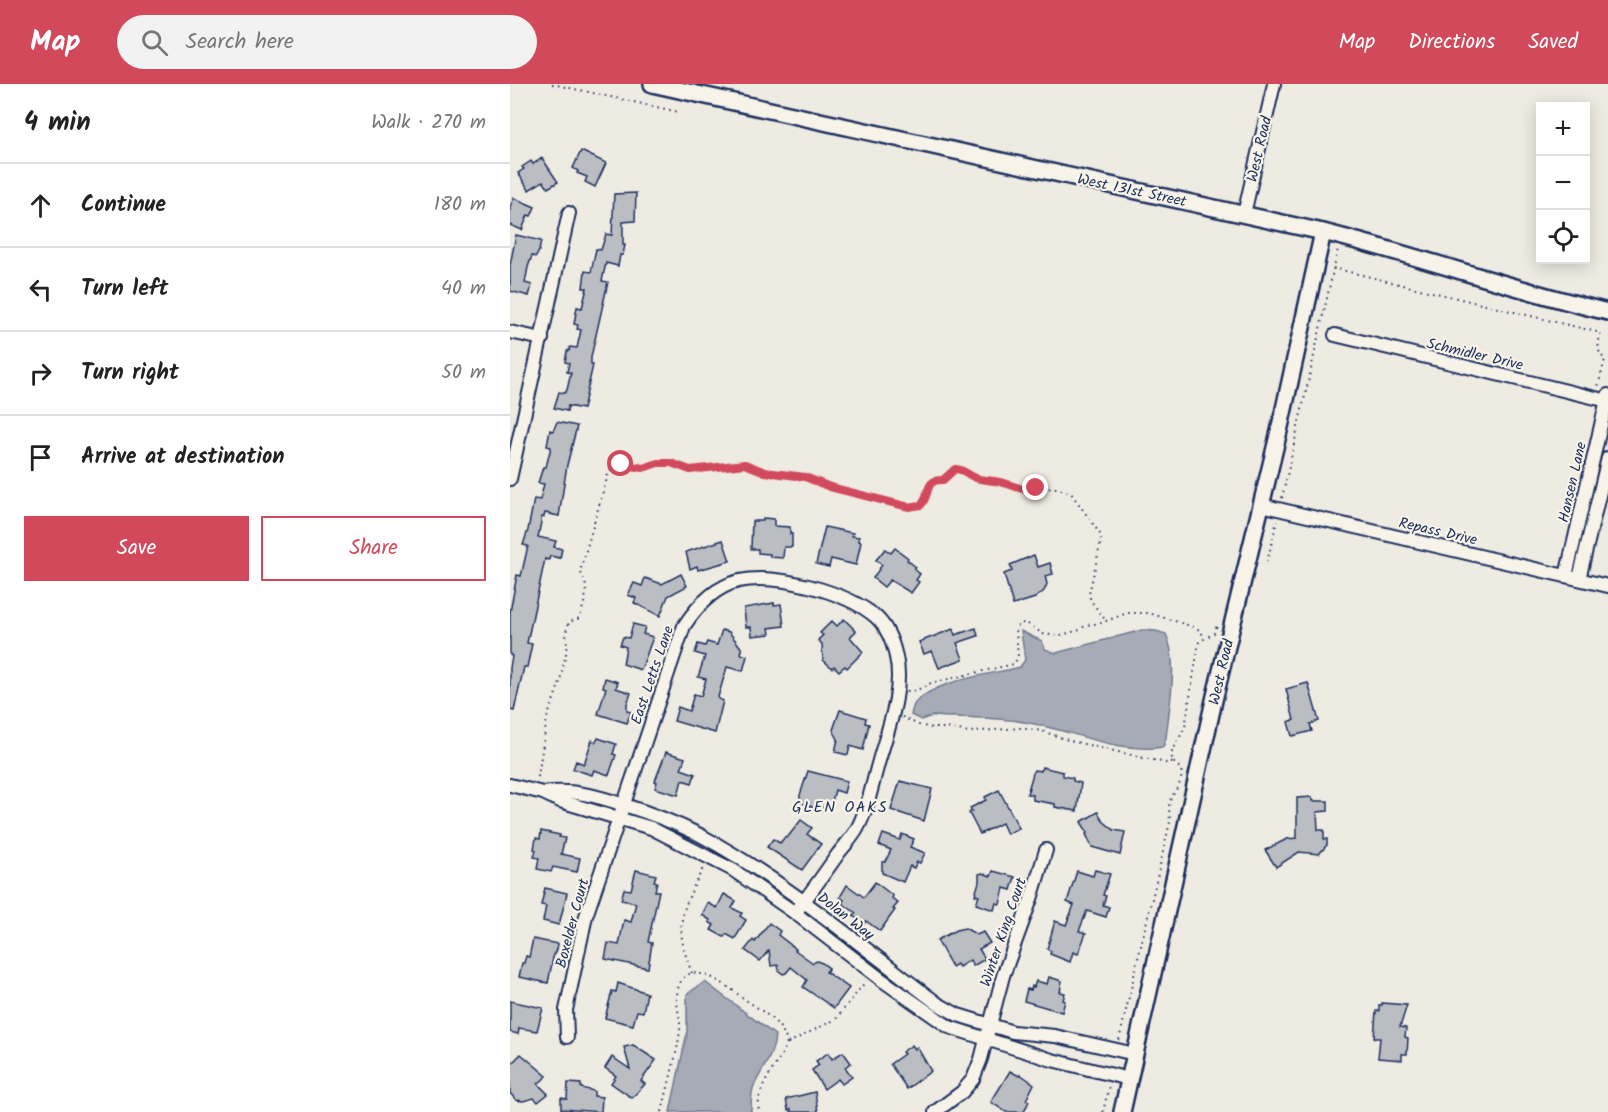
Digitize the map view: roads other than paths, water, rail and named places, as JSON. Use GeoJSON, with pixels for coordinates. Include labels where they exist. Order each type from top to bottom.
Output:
{"type":"FeatureCollection","features":[{"type":"Feature","properties":{"kind":"street","name":"West 131st Street"},"geometry":{"type":"LineString","coordinates":[[652,84],[1323,232],[1382,247],[1545,297],[1608,312]]}},
{"type":"Feature","properties":{"kind":"street","name":"West Road"},"geometry":{"type":"LineString","coordinates":[[1244,214],[1274,84]]}},
{"type":"Feature","properties":{"kind":"street"},"geometry":{"type":"LineString","coordinates":[[510,479],[569,213]]}},
{"type":"Feature","properties":{"kind":"street","name":"West Road"},"geometry":{"type":"LineString","coordinates":[[1122,1112],[1215,696],[1323,232]]}},
{"type":"Feature","properties":{"kind":"street"},"geometry":{"type":"LineString","coordinates":[[510,332],[542,339]]}},
{"type":"Feature","properties":{"kind":"street","name":"Schmidler Drive"},"geometry":{"type":"LineString","coordinates":[[1335,336],[1605,396]]}},
{"type":"Feature","properties":{"kind":"street","name":"Hansen Lane"},"geometry":{"type":"LineString","coordinates":[[1566,576],[1605,396]]}},
{"type":"Feature","properties":{"kind":"street","name":"Hansen Lane"},"geometry":{"type":"LineString","coordinates":[[1579,579],[1608,458]]}},
{"type":"Feature","properties":{"kind":"street","name":"Repass Drive"},"geometry":{"type":"LineString","coordinates":[[1261,505],[1608,586]]}},
{"type":"Feature","properties":{"kind":"street","name":"East Letts Lane"},"geometry":{"type":"LineString","coordinates":[[620,819],[670,662],[684,626],[696,608],[714,592],[738,581],[762,579],[827,591],[851,600],[886,628],[897,660],[897,684],[893,708],[867,803],[857,828],[795,913]]}},
{"type":"Feature","properties":{"kind":"street","name":"Dolan Way"},"geometry":{"type":"LineString","coordinates":[[510,785],[543,793],[560,801],[651,828],[692,847],[733,870],[795,913],[882,980],[949,1027],[1052,1060],[1129,1079]]}},
{"type":"Feature","properties":{"kind":"street","name":"Dolan Way"},"geometry":{"type":"LineString","coordinates":[[543,793],[561,790],[600,797],[650,813],[699,834],[738,857],[804,902],[938,1004],[958,1015],[1013,1032],[1055,1036],[1135,1054]]}},
{"type":"Feature","properties":{"kind":"street","name":"Boxelder Court"},"geometry":{"type":"LineString","coordinates":[[567,1038],[566,1010],[586,916],[620,819]]}},
{"type":"Feature","properties":{"kind":"street","name":"Winter King Court"},"geometry":{"type":"LineString","coordinates":[[935,1112],[962,1092],[973,1079],[981,1059],[1002,976],[1031,899],[1046,850]]}},
{"type":"Feature","properties":{"kind":"district","name":"GLEN OAKS"},"geometry":{"type":"Point","coordinates":[840,806]}}]}
